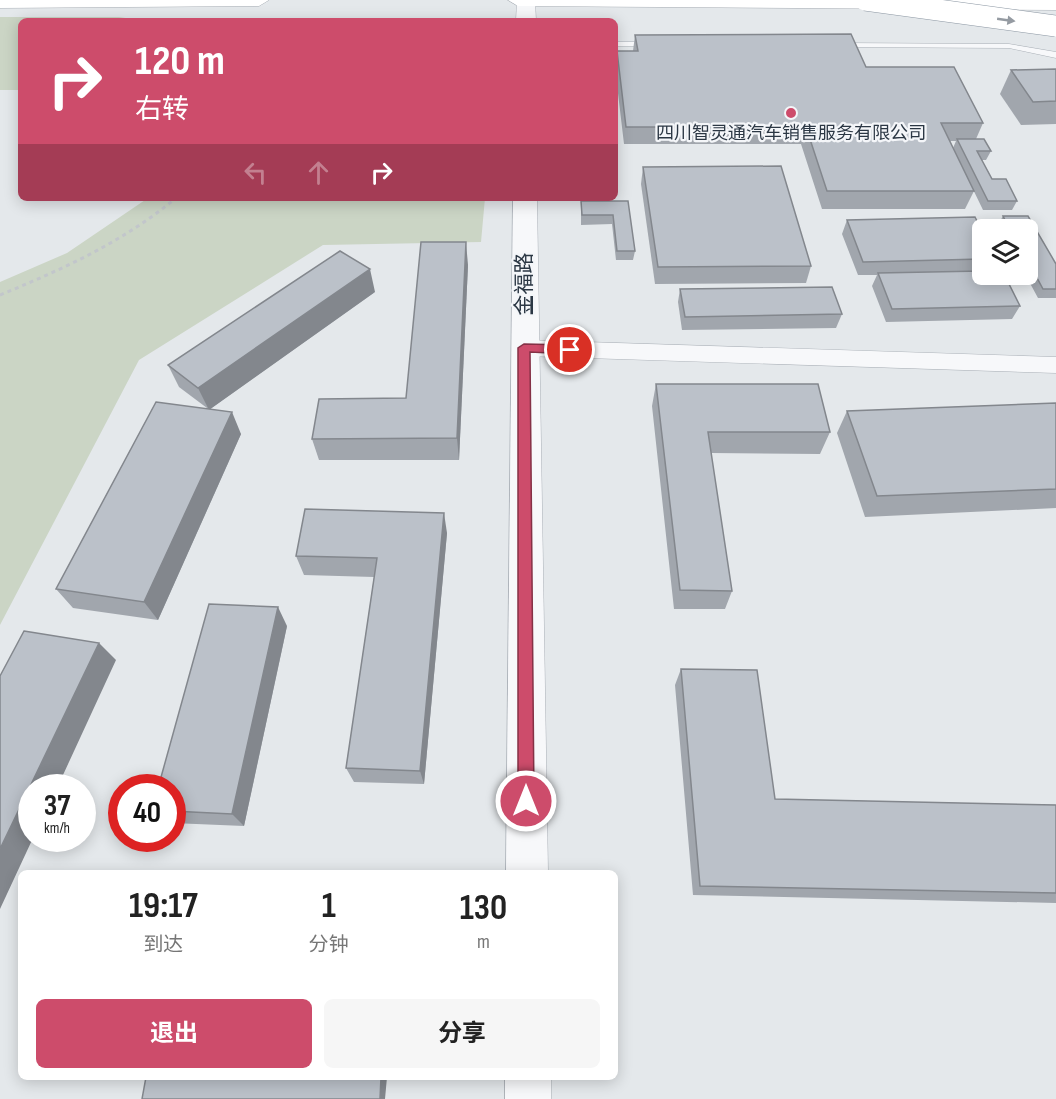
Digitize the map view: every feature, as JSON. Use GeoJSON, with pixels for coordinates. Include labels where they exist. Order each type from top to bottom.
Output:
{"type":"FeatureCollection","features":[{"type":"Feature","properties":{"kind":"main road"},"geometry":{"type":"LineString","coordinates":[[0,2],[259,0]]}},
{"type":"Feature","properties":{"kind":"main road"},"geometry":{"type":"LineString","coordinates":[[522,0],[1056,4]]}},
{"type":"Feature","properties":{"kind":"main road"},"geometry":{"type":"LineString","coordinates":[[865,0],[1056,26]]}},
{"type":"Feature","properties":{"kind":"street"},"geometry":{"type":"LineString","coordinates":[[522,0],[525,18]]}},
{"type":"Feature","properties":{"kind":"street","name":"金福路"},"geometry":{"type":"LineString","coordinates":[[525,201],[527,870]]}},
{"type":"Feature","properties":{"kind":"street"},"geometry":{"type":"LineString","coordinates":[[524,348],[1056,365]]}},
{"type":"Feature","properties":{"kind":"street"},"geometry":{"type":"LineString","coordinates":[[528,1080],[528,1099]]}},
{"type":"Feature","properties":{"kind":"lane"},"geometry":{"type":"LineString","coordinates":[[618,44],[662,45]]}},
{"type":"Feature","properties":{"kind":"lane"},"geometry":{"type":"LineString","coordinates":[[828,45],[1009,46],[1056,55]]}},
{"type":"Feature","properties":{"kind":"path"},"geometry":{"type":"LineString","coordinates":[[0,295],[84,260],[135,233],[172,201]]}},
{"type":"Feature","properties":{"kind":"green space"},"geometry":{"type":"Polygon","coordinates":[[[0,17],[126,18],[18,18],[18,90],[0,90],[0,17]]]}},
{"type":"Feature","properties":{"kind":"green space"},"geometry":{"type":"Polygon","coordinates":[[[144,201],[485,201],[481,242],[323,245],[139,360],[0,625],[0,282],[67,253],[144,201]]]}},
{"type":"Feature","properties":{"kind":"building","name":"四川智灵通汽车销售服务有限公司"},"geometry":{"type":"Polygon","coordinates":[[[851,34],[866,67],[954,67],[983,123],[941,123],[974,191],[827,191],[806,127],[626,127],[618,51],[638,51],[635,35],[851,34]]]}},
{"type":"Feature","properties":{"kind":"building"},"geometry":{"type":"Polygon","coordinates":[[[1056,69],[1056,101],[1033,102],[1011,70],[1056,69]]]}},
{"type":"Feature","properties":{"kind":"building"},"geometry":{"type":"Polygon","coordinates":[[[957,139],[984,139],[991,151],[977,151],[992,179],[1006,179],[1017,201],[988,201],[957,139]]]}},
{"type":"Feature","properties":{"kind":"building"},"geometry":{"type":"Polygon","coordinates":[[[781,166],[811,266],[658,267],[643,167],[781,166]]]}},
{"type":"Feature","properties":{"kind":"building"},"geometry":{"type":"Polygon","coordinates":[[[581,201],[628,201],[635,251],[617,251],[613,215],[582,215],[581,201]]]}},
{"type":"Feature","properties":{"kind":"building"},"geometry":{"type":"Polygon","coordinates":[[[1003,216],[1028,216],[1030,219],[1004,219],[1003,216]]]}},
{"type":"Feature","properties":{"kind":"building"},"geometry":{"type":"Polygon","coordinates":[[[975,217],[976,219],[972,219],[972,259],[863,262],[847,220],[975,217]]]}},
{"type":"Feature","properties":{"kind":"building"},"geometry":{"type":"Polygon","coordinates":[[[1038,233],[1056,264],[1056,289],[1043,289],[1038,280],[1038,233]]]}},
{"type":"Feature","properties":{"kind":"building"},"geometry":{"type":"Polygon","coordinates":[[[421,242],[466,242],[457,438],[312,439],[319,399],[406,398],[421,242]]]}},
{"type":"Feature","properties":{"kind":"building"},"geometry":{"type":"Polygon","coordinates":[[[340,251],[370,269],[198,388],[168,365],[340,251]]]}},
{"type":"Feature","properties":{"kind":"building"},"geometry":{"type":"Polygon","coordinates":[[[972,271],[972,285],[1010,285],[1020,306],[892,309],[878,273],[972,271]]]}},
{"type":"Feature","properties":{"kind":"building"},"geometry":{"type":"Polygon","coordinates":[[[832,287],[842,314],[685,317],[680,289],[832,287]]]}},
{"type":"Feature","properties":{"kind":"building"},"geometry":{"type":"Polygon","coordinates":[[[656,384],[818,384],[830,432],[708,432],[732,591],[680,590],[656,384]]]}},
{"type":"Feature","properties":{"kind":"building"},"geometry":{"type":"Polygon","coordinates":[[[156,402],[232,412],[144,602],[56,589],[156,402]]]}},
{"type":"Feature","properties":{"kind":"building"},"geometry":{"type":"Polygon","coordinates":[[[1056,403],[1056,489],[877,496],[847,411],[1056,403]]]}},
{"type":"Feature","properties":{"kind":"building"},"geometry":{"type":"Polygon","coordinates":[[[305,509],[444,513],[420,771],[346,768],[377,558],[296,556],[305,509]]]}},
{"type":"Feature","properties":{"kind":"building"},"geometry":{"type":"Polygon","coordinates":[[[209,604],[278,607],[232,814],[186,812],[186,774],[162,774],[209,604]]]}},
{"type":"Feature","properties":{"kind":"building"},"geometry":{"type":"Polygon","coordinates":[[[24,631],[99,643],[36,774],[18,774],[18,812],[0,849],[0,676],[24,631]]]}},
{"type":"Feature","properties":{"kind":"building"},"geometry":{"type":"Polygon","coordinates":[[[681,669],[757,670],[775,799],[1056,805],[1056,893],[700,886],[681,669]]]}},
{"type":"Feature","properties":{"kind":"building"},"geometry":{"type":"Polygon","coordinates":[[[145,1080],[381,1080],[380,1099],[142,1099],[145,1080]]]}},
{"type":"Feature","properties":{"kind":"place","name":"四川智灵通汽车销售服务有限公司"},"geometry":{"type":"Point","coordinates":[791,113]}},
{"type":"Feature","properties":{"kind":"route"},"geometry":{"type":"LineString","coordinates":[[526,801],[524,348],[570,350]]}}]}
